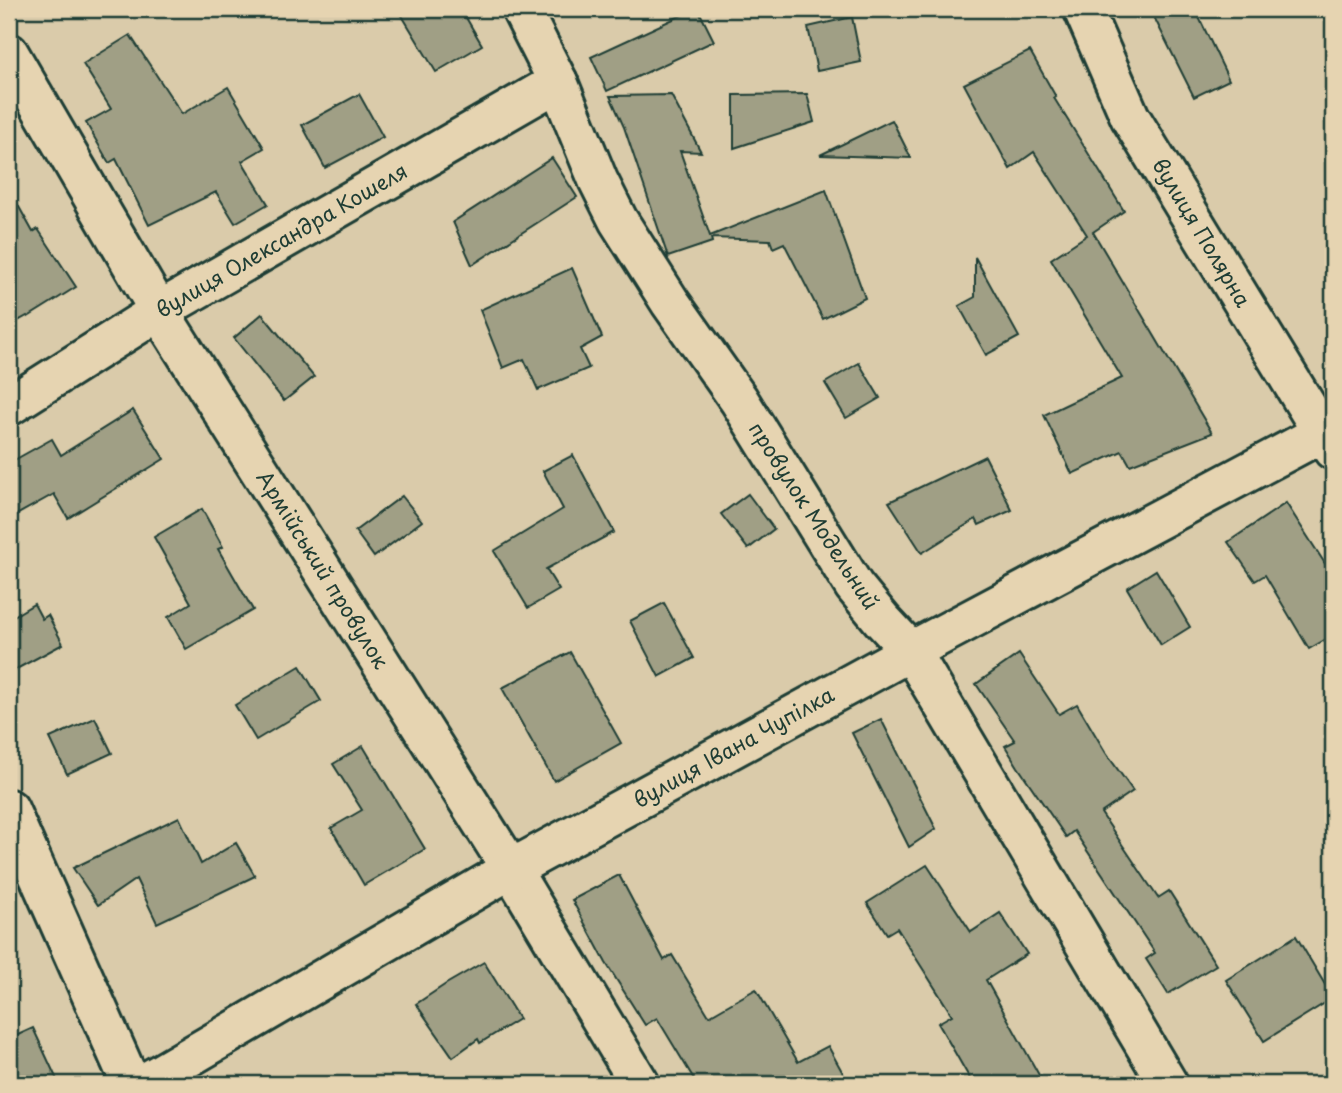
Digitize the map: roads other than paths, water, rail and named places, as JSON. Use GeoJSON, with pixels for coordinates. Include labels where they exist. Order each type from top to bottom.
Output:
{"type":"FeatureCollection","features":[{"type":"Feature","properties":{"kind":"street","name":"провулок Модельний"},"geometry":{"type":"LineString","coordinates":[[521,9],[558,82],[597,180],[618,220],[670,302],[739,400],[854,586],[881,621],[911,651],[1168,1084]]}},
{"type":"Feature","properties":{"kind":"street","name":"вулиця Полярна"},"geometry":{"type":"LineString","coordinates":[[1083,9],[1130,117],[1330,436]]}},
{"type":"Feature","properties":{"kind":"street","name":"Армійський провулок"},"geometry":{"type":"LineString","coordinates":[[9,53],[159,311],[511,869],[640,1084]]}},
{"type":"Feature","properties":{"kind":"street","name":"вулиця Олександра Кошеля"},"geometry":{"type":"LineString","coordinates":[[9,405],[159,311],[558,82]]}},
{"type":"Feature","properties":{"kind":"street","name":"вулиця Івана Чупілка"},"geometry":{"type":"LineString","coordinates":[[143,1084],[511,869],[911,651],[1330,436]]}},
{"type":"Feature","properties":{"kind":"street"},"geometry":{"type":"LineString","coordinates":[[9,809],[131,1084]]}}]}
